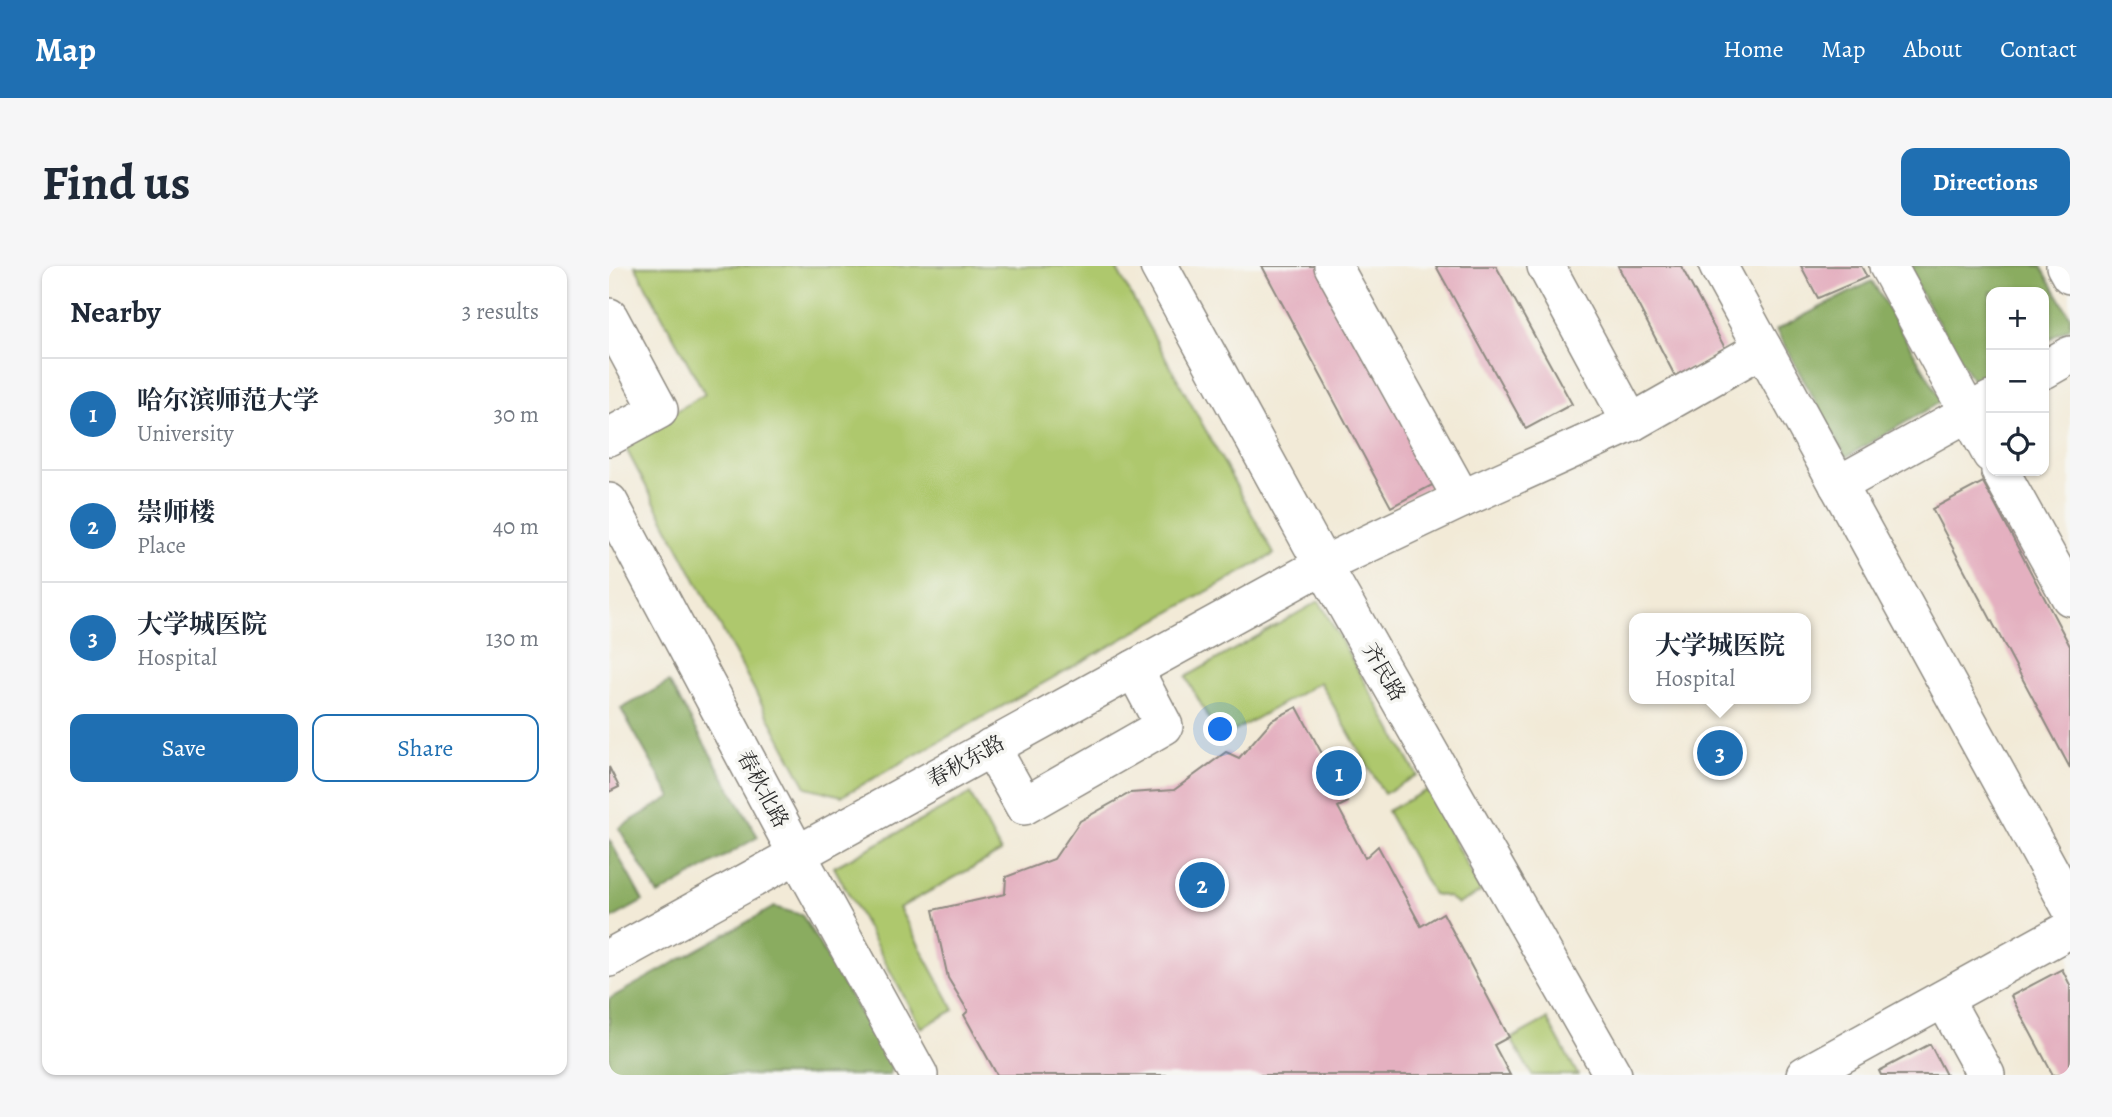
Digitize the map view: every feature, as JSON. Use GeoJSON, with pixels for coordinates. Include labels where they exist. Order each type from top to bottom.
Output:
{"type":"FeatureCollection","features":[{"type":"Feature","properties":{"kind":"lane","name":"齐民路"},"geometry":{"type":"LineString","coordinates":[[1159,266],[1323,565],[1613,1075]]}},
{"type":"Feature","properties":{"kind":"lane"},"geometry":{"type":"LineString","coordinates":[[1333,266],[1462,499]]}},
{"type":"Feature","properties":{"kind":"lane"},"geometry":{"type":"LineString","coordinates":[[1546,266],[1632,424]]}},
{"type":"Feature","properties":{"kind":"lane"},"geometry":{"type":"LineString","coordinates":[[1718,266],[2070,907]]}},
{"type":"Feature","properties":{"kind":"lane"},"geometry":{"type":"LineString","coordinates":[[1888,266],[1980,406],[1986,432]]}},
{"type":"Feature","properties":{"kind":"lane"},"geometry":{"type":"LineString","coordinates":[[2065,266],[2070,275]]}},
{"type":"Feature","properties":{"kind":"lane"},"geometry":{"type":"LineString","coordinates":[[609,317],[659,410],[609,436]]}},
{"type":"Feature","properties":{"kind":"lane","name":"春秋东路"},"geometry":{"type":"LineString","coordinates":[[609,958],[1323,565],[1462,499],[1632,424],[1763,348]]}},
{"type":"Feature","properties":{"kind":"lane"},"geometry":{"type":"LineString","coordinates":[[2049,367],[2070,355]]}},
{"type":"Feature","properties":{"kind":"lane"},"geometry":{"type":"LineString","coordinates":[[1838,485],[1980,406]]}},
{"type":"Feature","properties":{"kind":"lane"},"geometry":{"type":"LineString","coordinates":[[2003,476],[2070,597]]}},
{"type":"Feature","properties":{"kind":"lane","name":"春秋北路"},"geometry":{"type":"LineString","coordinates":[[609,502],[909,1068]]}},
{"type":"Feature","properties":{"kind":"lane"},"geometry":{"type":"LineString","coordinates":[[991,747],[1024,806],[1164,726],[1134,668]]}},
{"type":"Feature","properties":{"kind":"lane"},"geometry":{"type":"LineString","coordinates":[[1805,1075],[2070,929]]}},
{"type":"Feature","properties":{"kind":"lane"},"geometry":{"type":"LineString","coordinates":[[1944,999],[1986,1075]]}},
{"type":"Feature","properties":{"kind":"green space"},"geometry":{"type":"Polygon","coordinates":[[[635,266],[1115,266],[1274,554],[842,796],[806,787],[623,443],[705,394],[635,266]]]}},
{"type":"Feature","properties":{"kind":"green space"},"geometry":{"type":"Polygon","coordinates":[[[1905,266],[2041,266],[2070,316],[2070,327],[2049,339],[2049,287],[1986,287],[1986,376],[1974,383],[1905,266]]]}},
{"type":"Feature","properties":{"kind":"green space"},"geometry":{"type":"Polygon","coordinates":[[[1872,281],[1942,401],[1846,457],[1776,330],[1872,281]]]}},
{"type":"Feature","properties":{"kind":"green space"},"geometry":{"type":"Polygon","coordinates":[[[1319,601],[1417,775],[1384,794],[1320,682],[1220,739],[1186,677],[1319,601]]]}},
{"type":"Feature","properties":{"kind":"green space"},"geometry":{"type":"Polygon","coordinates":[[[669,682],[758,837],[658,895],[619,828],[671,797],[621,709],[669,682]]]}},
{"type":"Feature","properties":{"kind":"green space"},"geometry":{"type":"Polygon","coordinates":[[[1427,790],[1481,892],[1458,904],[1448,897],[1433,894],[1387,811],[1427,790]]]}},
{"type":"Feature","properties":{"kind":"green space"},"geometry":{"type":"Polygon","coordinates":[[[970,794],[1001,852],[899,908],[954,1010],[921,1028],[834,867],[970,794]]]}},
{"type":"Feature","properties":{"kind":"green space"},"geometry":{"type":"Polygon","coordinates":[[[609,839],[643,901],[609,920],[609,839]]]}},
{"type":"Feature","properties":{"kind":"green space"},"geometry":{"type":"Polygon","coordinates":[[[774,907],[802,915],[892,1067],[889,1075],[609,1075],[609,999],[774,907]]]}},
{"type":"Feature","properties":{"kind":"green space"},"geometry":{"type":"Polygon","coordinates":[[[1547,1019],[1578,1075],[1532,1075],[1511,1039],[1547,1019]]]}},
{"type":"Feature","properties":{"kind":"building"},"geometry":{"type":"Polygon","coordinates":[[[1262,266],[1321,266],[1436,483],[1391,507],[1262,266]]]}},
{"type":"Feature","properties":{"kind":"building"},"geometry":{"type":"Polygon","coordinates":[[[1436,266],[1496,266],[1572,404],[1526,429],[1436,266]]]}},
{"type":"Feature","properties":{"kind":"building"},"geometry":{"type":"Polygon","coordinates":[[[1618,266],[1681,266],[1725,348],[1675,376],[1618,266]]]}},
{"type":"Feature","properties":{"kind":"building"},"geometry":{"type":"Polygon","coordinates":[[[1801,266],[1861,266],[1867,277],[1818,298],[1801,266]]]}},
{"type":"Feature","properties":{"kind":"building"},"geometry":{"type":"Polygon","coordinates":[[[1983,482],[2070,646],[2070,768],[1932,509],[1983,482]]]}},
{"type":"Feature","properties":{"kind":"building"},"geometry":{"type":"Polygon","coordinates":[[[1297,707],[1348,802],[1338,807],[1365,858],[1378,846],[1421,926],[1443,913],[1509,1037],[1494,1045],[1510,1075],[997,1075],[964,1015],[968,1011],[948,978],[933,910],[1005,894],[1006,877],[1054,859],[1080,821],[1130,793],[1174,790],[1226,752],[1239,758],[1272,720],[1297,707]]]}},
{"type":"Feature","properties":{"kind":"building"},"geometry":{"type":"Polygon","coordinates":[[[609,767],[619,787],[609,792],[609,767]]]}},
{"type":"Feature","properties":{"kind":"building"},"geometry":{"type":"Polygon","coordinates":[[[2062,969],[2070,985],[2070,1075],[2053,1075],[2011,996],[2062,969]]]}},
{"type":"Feature","properties":{"kind":"building"},"geometry":{"type":"Polygon","coordinates":[[[1930,1044],[1946,1075],[1881,1075],[1879,1071],[1930,1044]]]}},
{"type":"Feature","properties":{"kind":"place","name":"大学城医院"},"geometry":{"type":"Point","coordinates":[1720,753]}},
{"type":"Feature","properties":{"kind":"place","name":"哈尔滨师范大学"},"geometry":{"type":"Point","coordinates":[1339,773]}},
{"type":"Feature","properties":{"kind":"place","name":"崇师楼"},"geometry":{"type":"Point","coordinates":[1202,885]}}]}
